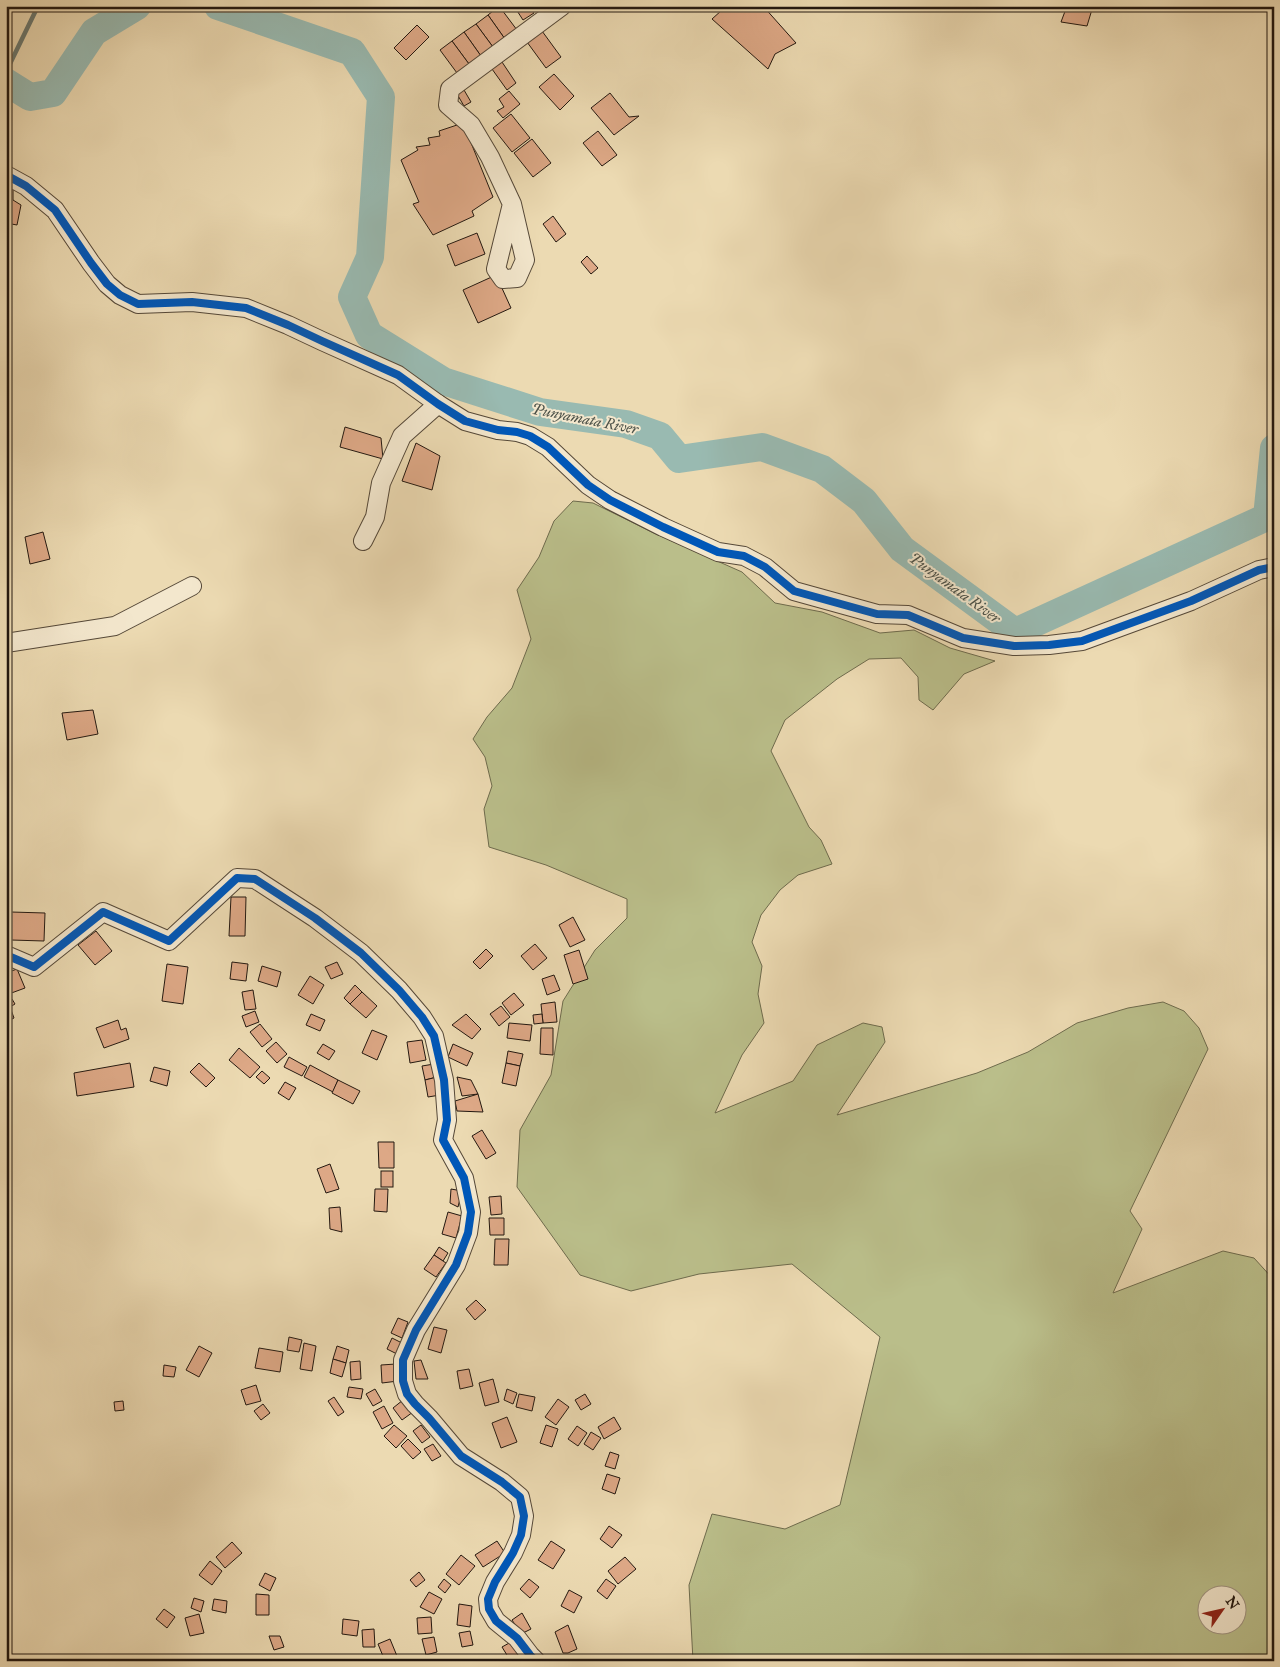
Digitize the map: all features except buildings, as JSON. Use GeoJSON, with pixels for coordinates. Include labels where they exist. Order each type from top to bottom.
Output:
{"type":"FeatureCollection","features":[{"type":"Feature","properties":{"kind":"street"},"geometry":{"type":"LineString","coordinates":[[512,204],[490,157],[471,125],[448,105],[450,89],[562,6]]}},
{"type":"Feature","properties":{"kind":"street"},"geometry":{"type":"LineString","coordinates":[[6,175],[26,186],[55,210],[107,284],[120,295],[138,304],[192,302],[246,308],[288,325],[398,375],[465,421],[530,436],[548,447],[588,485],[610,500],[718,552],[744,556],[765,567],[794,591],[876,614],[908,615],[963,638],[1014,646],[1049,645],[1082,641],[1191,601],[1259,570],[1274,567]]}},
{"type":"Feature","properties":{"kind":"street"},"geometry":{"type":"LineString","coordinates":[[363,541],[374,517],[381,483],[402,436],[438,404]]}},
{"type":"Feature","properties":{"kind":"street"},"geometry":{"type":"LineString","coordinates":[[6,643],[116,626],[192,586]]}},
{"type":"Feature","properties":{"kind":"street"},"geometry":{"type":"LineString","coordinates":[[6,955],[34,967],[103,912],[169,941],[237,878],[255,879],[315,918],[361,953],[399,990],[422,1017],[434,1036],[444,1080],[446,1120],[443,1140],[464,1178],[471,1212],[468,1233],[456,1266],[416,1330],[403,1360],[403,1381],[407,1394],[461,1456],[502,1482],[520,1497],[524,1516],[521,1535],[513,1553],[495,1582],[488,1599],[489,1609],[496,1621],[517,1638],[536,1661]]}},
{"type":"Feature","properties":{"kind":"green space"},"geometry":{"type":"Polygon","coordinates":[[[573,501],[593,503],[654,533],[742,572],[775,603],[822,612],[880,633],[914,630],[950,648],[995,661],[964,674],[933,710],[919,700],[918,677],[901,658],[869,659],[837,679],[785,720],[771,751],[809,827],[821,840],[832,864],[798,875],[780,890],[761,915],[752,942],[762,966],[758,994],[764,1023],[742,1055],[715,1113],[793,1081],[817,1045],[863,1023],[882,1027],[885,1042],[837,1115],[977,1073],[1028,1052],[1077,1023],[1128,1008],[1163,1002],[1184,1011],[1199,1028],[1208,1049],[1130,1211],[1142,1229],[1113,1293],[1223,1251],[1254,1258],[1274,1280],[1274,1661],[693,1661],[689,1585],[712,1514],[785,1529],[840,1505],[880,1337],[792,1264],[699,1274],[631,1291],[580,1275],[517,1187],[520,1130],[551,1075],[563,1001],[595,950],[627,918],[627,899],[546,865],[489,847],[484,809],[492,786],[485,757],[473,739],[487,717],[512,688],[531,639],[517,590],[539,557],[554,521],[573,501]]]}},
{"type":"Feature","properties":{"kind":"waterway"},"geometry":{"type":"LineString","coordinates":[[6,72],[38,6]]}},
{"type":"Feature","properties":{"kind":"waterway","name":"Punyamata River"},"geometry":{"type":"LineString","coordinates":[[6,82],[30,97],[53,93],[94,32],[137,6]]}},
{"type":"Feature","properties":{"kind":"waterway","name":"Punyamata River"},"geometry":{"type":"LineString","coordinates":[[218,6],[352,52],[381,97],[370,257],[352,297],[369,335],[443,381],[540,412],[626,424],[660,436],[679,459],[762,447],[822,469],[864,501],[902,549],[1015,632],[1267,517],[1274,448]]}},
{"type":"Feature","properties":{"kind":"cycle path"},"geometry":{"type":"LineString","coordinates":[[6,175],[26,186],[55,210],[107,284],[120,295],[138,304],[192,302],[246,308],[288,325],[398,375],[465,421],[530,436],[548,447],[588,485],[610,500],[718,552],[744,556],[765,567],[794,591],[877,614],[908,615],[963,638],[1014,646],[1049,645],[1082,641],[1191,601],[1259,570],[1274,567]]}},
{"type":"Feature","properties":{"kind":"cycle path"},"geometry":{"type":"LineString","coordinates":[[6,955],[34,967],[103,912],[169,941],[237,878],[255,879],[315,918],[361,953],[399,990],[422,1017],[434,1036],[444,1080],[447,1120],[443,1140],[464,1178],[471,1212],[468,1233],[456,1265],[416,1330],[403,1360],[403,1381],[407,1394],[461,1456],[502,1482],[520,1497],[524,1516],[521,1535],[513,1553],[495,1582],[488,1599],[489,1609],[496,1621],[517,1638],[536,1661]]}}]}
